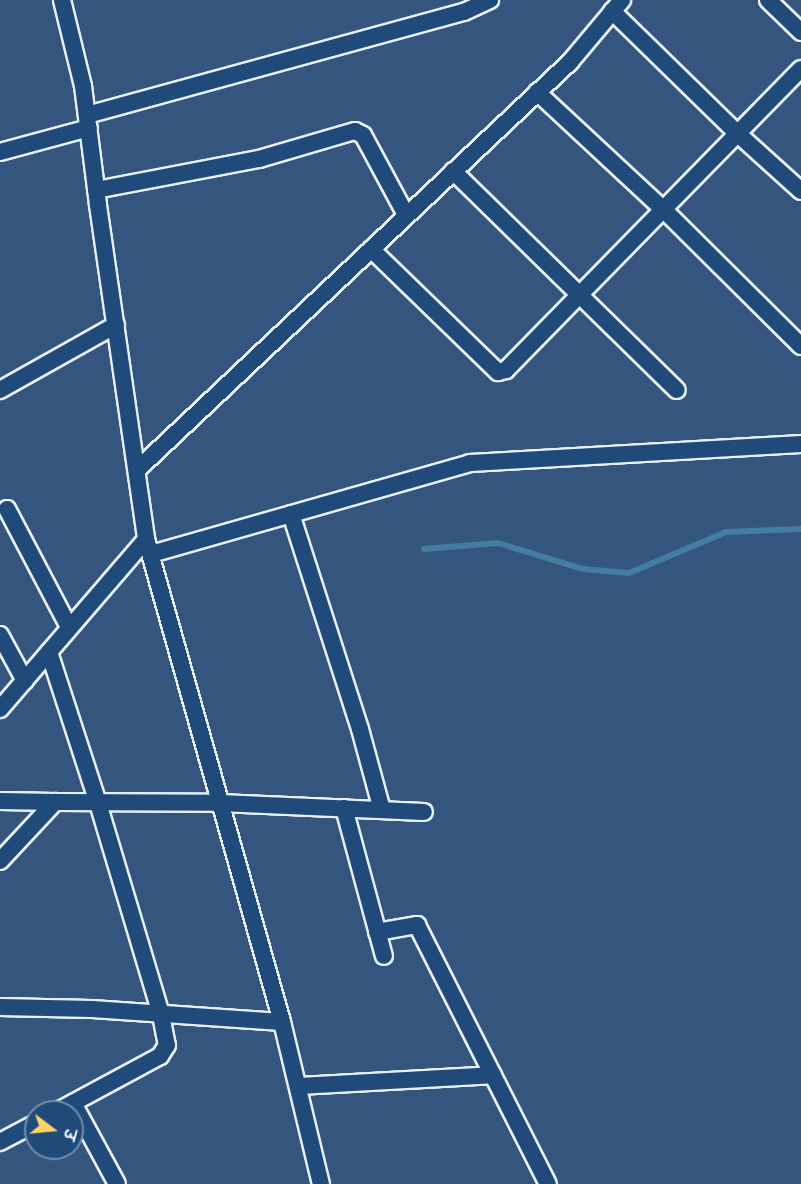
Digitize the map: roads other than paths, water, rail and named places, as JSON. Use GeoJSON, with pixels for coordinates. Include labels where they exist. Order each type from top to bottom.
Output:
{"type":"FeatureCollection","features":[{"type":"Feature","properties":{"kind":"street"},"geometry":{"type":"LineString","coordinates":[[62,0],[83,87],[148,547],[282,1022],[321,1184]]}},
{"type":"Feature","properties":{"kind":"street"},"geometry":{"type":"LineString","coordinates":[[0,152],[88,121],[464,12],[490,0]]}},
{"type":"Feature","properties":{"kind":"street"},"geometry":{"type":"LineString","coordinates":[[768,0],[801,32]]}},
{"type":"Feature","properties":{"kind":"street"},"geometry":{"type":"LineString","coordinates":[[137,470],[570,62],[617,6],[738,134],[801,191]]}},
{"type":"Feature","properties":{"kind":"street"},"geometry":{"type":"LineString","coordinates":[[371,249],[498,372],[506,370],[801,69]]}},
{"type":"Feature","properties":{"kind":"street"},"geometry":{"type":"LineString","coordinates":[[537,92],[664,210],[801,346]]}},
{"type":"Feature","properties":{"kind":"street"},"geometry":{"type":"LineString","coordinates":[[96,190],[259,159],[355,131],[363,135],[406,215]]}},
{"type":"Feature","properties":{"kind":"street"},"geometry":{"type":"LineString","coordinates":[[453,171],[677,390]]}},
{"type":"Feature","properties":{"kind":"street"},"geometry":{"type":"LineString","coordinates":[[2,384],[116,325]]}},
{"type":"Feature","properties":{"kind":"street"},"geometry":{"type":"LineString","coordinates":[[0,709],[69,627],[148,547],[291,514],[471,463],[801,444]]}},
{"type":"Feature","properties":{"kind":"street"},"geometry":{"type":"LineString","coordinates":[[7,509],[69,627]]}},
{"type":"Feature","properties":{"kind":"street"},"geometry":{"type":"LineString","coordinates":[[291,514],[360,729],[382,810]]}},
{"type":"Feature","properties":{"kind":"street"},"geometry":{"type":"LineString","coordinates":[[0,635],[25,681]]}},
{"type":"Feature","properties":{"kind":"street"},"geometry":{"type":"LineString","coordinates":[[49,652],[98,803],[161,1015],[166,1040],[164,1053],[78,1100]]}},
{"type":"Feature","properties":{"kind":"street"},"geometry":{"type":"LineString","coordinates":[[0,801],[220,803],[424,812]]}},
{"type":"Feature","properties":{"kind":"street"},"geometry":{"type":"LineString","coordinates":[[0,861],[55,802]]}},
{"type":"Feature","properties":{"kind":"street"},"geometry":{"type":"LineString","coordinates":[[344,808],[384,956]]}},
{"type":"Feature","properties":{"kind":"street"},"geometry":{"type":"LineString","coordinates":[[377,932],[417,925],[548,1184]]}},
{"type":"Feature","properties":{"kind":"street"},"geometry":{"type":"LineString","coordinates":[[0,1007],[92,1009],[282,1022]]}},
{"type":"Feature","properties":{"kind":"street"},"geometry":{"type":"LineString","coordinates":[[298,1086],[494,1075]]}},
{"type":"Feature","properties":{"kind":"street"},"geometry":{"type":"LineString","coordinates":[[84,1123],[117,1184]]}},
{"type":"Feature","properties":{"kind":"street"},"geometry":{"type":"LineString","coordinates":[[0,1142],[24,1129]]}},
{"type":"Feature","properties":{"kind":"waterway"},"geometry":{"type":"LineString","coordinates":[[424,549],[498,543],[583,569],[629,573],[726,532],[801,529]]}}]}
